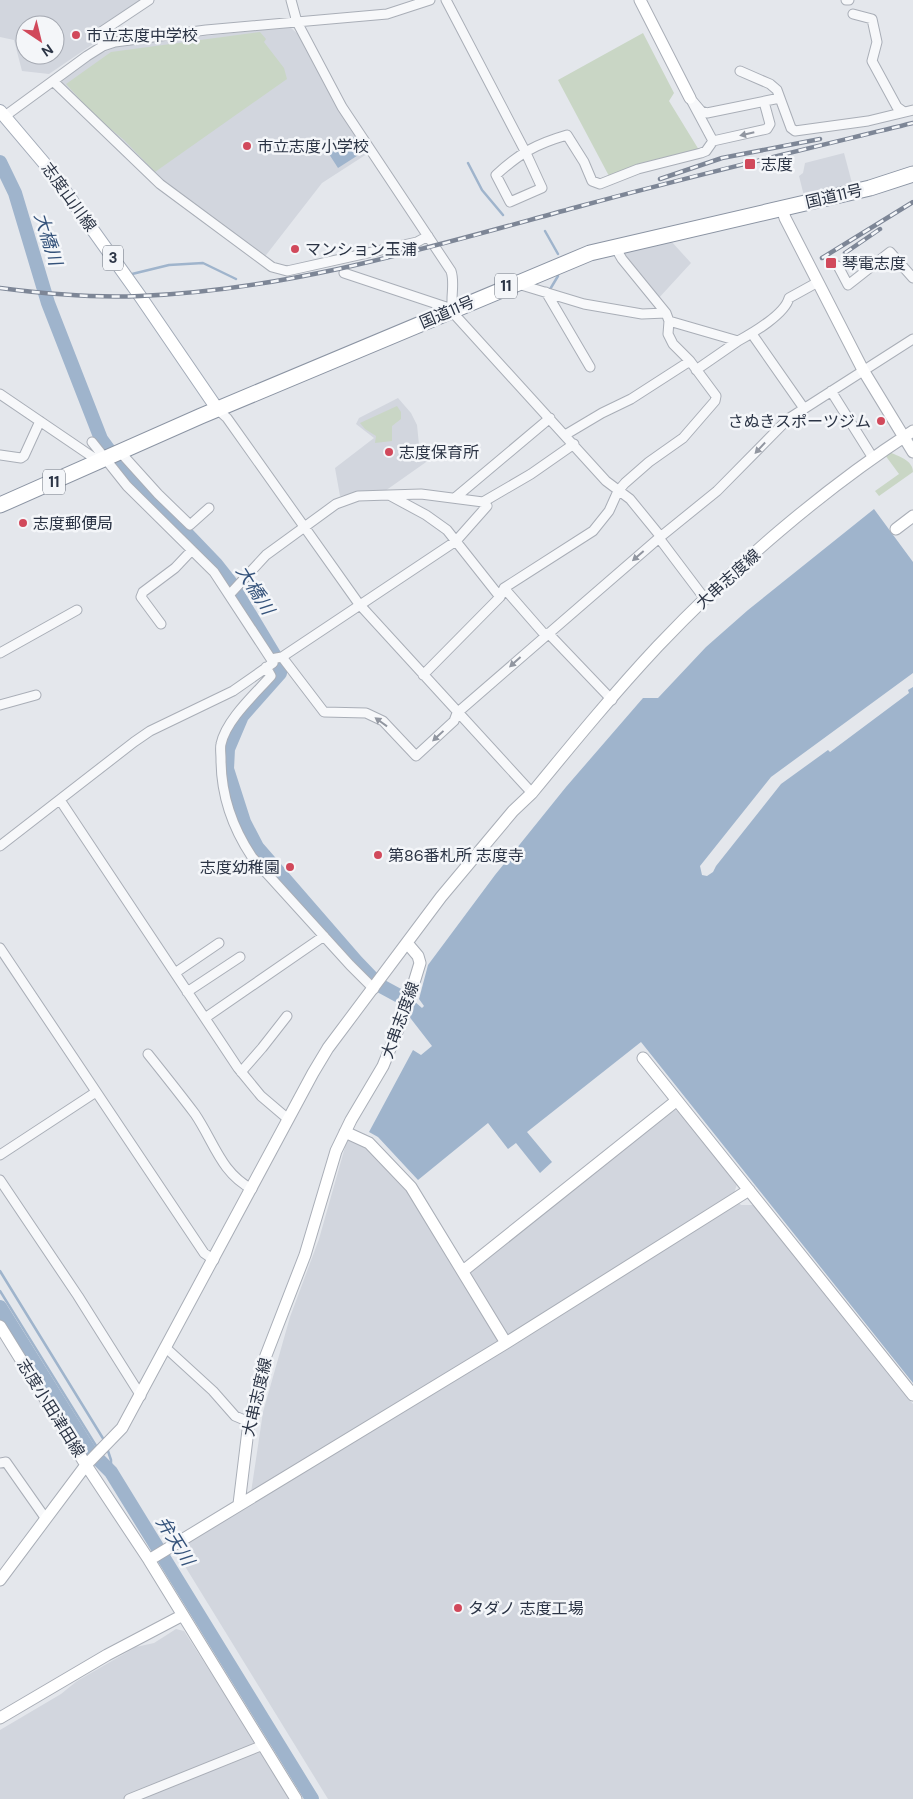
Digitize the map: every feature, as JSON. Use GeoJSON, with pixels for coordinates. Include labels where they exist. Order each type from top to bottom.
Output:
{"type":"FeatureCollection","features":[{"type":"Feature","properties":{"kind":"highway","name":"国道11号"},"geometry":{"type":"LineString","coordinates":[[0,505],[452,309],[590,253],[870,188],[913,174]]}},
{"type":"Feature","properties":{"kind":"main road"},"geometry":{"type":"LineString","coordinates":[[640,0],[690,98]]}},
{"type":"Feature","properties":{"kind":"main road","name":"志度山川線"},"geometry":{"type":"LineString","coordinates":[[2,114],[50,170],[218,410]]}},
{"type":"Feature","properties":{"kind":"main road"},"geometry":{"type":"LineString","coordinates":[[782,208],[785,218],[862,370],[908,434],[913,452]]}},
{"type":"Feature","properties":{"kind":"main road","name":"大串志度線"},"geometry":{"type":"LineString","coordinates":[[0,1580],[86,1465],[122,1428],[328,1048],[442,897],[513,811],[532,793],[658,646],[705,599],[836,484],[908,434]]}},
{"type":"Feature","properties":{"kind":"main road"},"geometry":{"type":"LineString","coordinates":[[896,529],[913,516]]}},
{"type":"Feature","properties":{"kind":"main road","name":"大串志度線"},"geometry":{"type":"LineString","coordinates":[[239,1504],[249,1422],[265,1358],[305,1255],[336,1151],[344,1132],[383,1066],[405,1012],[420,963],[418,956],[407,943]]}},
{"type":"Feature","properties":{"kind":"main road"},"geometry":{"type":"LineString","coordinates":[[643,1058],[913,1395]]}},
{"type":"Feature","properties":{"kind":"main road"},"geometry":{"type":"LineString","coordinates":[[463,1271],[676,1101]]}},
{"type":"Feature","properties":{"kind":"main road"},"geometry":{"type":"LineString","coordinates":[[344,1132],[369,1143],[412,1187],[506,1343]]}},
{"type":"Feature","properties":{"kind":"main road"},"geometry":{"type":"LineString","coordinates":[[296,1799],[183,1615],[153,1557],[506,1343],[749,1190]]}},
{"type":"Feature","properties":{"kind":"main road","name":"志度小田津田線"},"geometry":{"type":"LineString","coordinates":[[0,1326],[86,1465],[153,1557]]}},
{"type":"Feature","properties":{"kind":"main road"},"geometry":{"type":"LineString","coordinates":[[0,1718],[107,1656],[183,1615]]}},
{"type":"Feature","properties":{"kind":"street"},"geometry":{"type":"LineString","coordinates":[[103,46],[101,32],[149,0]]}},
{"type":"Feature","properties":{"kind":"street"},"geometry":{"type":"LineString","coordinates":[[291,0],[297,22],[342,107],[451,271],[454,287],[452,309]]}},
{"type":"Feature","properties":{"kind":"street"},"geometry":{"type":"LineString","coordinates":[[2,114],[103,46],[138,38],[387,14],[430,0]]}},
{"type":"Feature","properties":{"kind":"street"},"geometry":{"type":"LineString","coordinates":[[446,0],[525,151],[542,188],[510,202],[496,175],[525,151],[539,144],[567,135],[584,162],[592,182],[600,184],[638,169],[706,151],[713,141],[767,130],[770,124],[764,102]]}},
{"type":"Feature","properties":{"kind":"street"},"geometry":{"type":"LineString","coordinates":[[854,14],[872,19],[877,42],[872,61],[897,107],[908,111]]}},
{"type":"Feature","properties":{"kind":"street"},"geometry":{"type":"LineString","coordinates":[[740,71],[770,84],[777,90],[791,128],[795,131],[868,121],[908,111]]}},
{"type":"Feature","properties":{"kind":"street"},"geometry":{"type":"LineString","coordinates":[[53,81],[160,184],[272,268],[287,271],[341,261],[418,242],[428,236]]}},
{"type":"Feature","properties":{"kind":"street"},"geometry":{"type":"LineString","coordinates":[[690,98],[713,141]]}},
{"type":"Feature","properties":{"kind":"street"},"geometry":{"type":"LineString","coordinates":[[690,98],[701,111],[708,113],[780,98]]}},
{"type":"Feature","properties":{"kind":"street"},"geometry":{"type":"LineString","coordinates":[[423,676],[500,597],[504,588],[593,531],[609,511],[618,491],[650,462],[683,438],[715,401],[716,396],[690,362],[673,344],[668,334],[667,317],[622,259],[615,247]]}},
{"type":"Feature","properties":{"kind":"street"},"geometry":{"type":"LineString","coordinates":[[838,266],[848,285],[890,252],[913,277]]}},
{"type":"Feature","properties":{"kind":"street"},"geometry":{"type":"LineString","coordinates":[[344,273],[452,309],[606,481],[630,499],[705,599]]}},
{"type":"Feature","properties":{"kind":"street"},"geometry":{"type":"LineString","coordinates":[[516,282],[593,305],[667,317],[738,341]]}},
{"type":"Feature","properties":{"kind":"street"},"geometry":{"type":"LineString","coordinates":[[696,370],[738,341],[752,334],[787,305],[789,298],[818,282]]}},
{"type":"Feature","properties":{"kind":"street"},"geometry":{"type":"LineString","coordinates":[[546,292],[590,367]]}},
{"type":"Feature","properties":{"kind":"street"},"geometry":{"type":"LineString","coordinates":[[752,334],[804,407]]}},
{"type":"Feature","properties":{"kind":"street"},"geometry":{"type":"LineString","coordinates":[[282,657],[324,712],[366,713],[383,721],[416,756],[454,721],[457,713],[660,537],[717,491],[788,419],[913,339]]}},
{"type":"Feature","properties":{"kind":"street"},"geometry":{"type":"LineString","coordinates":[[565,434],[631,399],[690,362]]}},
{"type":"Feature","properties":{"kind":"street"},"geometry":{"type":"LineString","coordinates":[[831,391],[874,458]]}},
{"type":"Feature","properties":{"kind":"street"},"geometry":{"type":"LineString","coordinates":[[0,394],[40,421],[111,458],[127,486],[214,572],[230,594],[269,663],[271,676],[240,708],[221,743],[221,784],[240,838],[252,857],[324,936],[377,985]]}},
{"type":"Feature","properties":{"kind":"street"},"geometry":{"type":"LineString","coordinates":[[218,410],[227,418],[361,606],[532,793]]}},
{"type":"Feature","properties":{"kind":"street"},"geometry":{"type":"LineString","coordinates":[[456,497],[550,418]]}},
{"type":"Feature","properties":{"kind":"street"},"geometry":{"type":"LineString","coordinates":[[0,455],[21,458],[24,456],[40,421]]}},
{"type":"Feature","properties":{"kind":"street"},"geometry":{"type":"LineString","coordinates":[[92,442],[158,494],[190,524],[209,508]]}},
{"type":"Feature","properties":{"kind":"street"},"geometry":{"type":"LineString","coordinates":[[483,502],[531,474],[574,444]]}},
{"type":"Feature","properties":{"kind":"street"},"geometry":{"type":"LineString","coordinates":[[0,846],[118,753],[150,731],[233,691],[269,663],[282,657],[361,606],[456,541],[487,506],[483,502],[456,497],[422,494],[358,496],[336,504],[266,555],[230,594]]}},
{"type":"Feature","properties":{"kind":"street"},"geometry":{"type":"LineString","coordinates":[[389,495],[426,515],[447,530],[500,597]]}},
{"type":"Feature","properties":{"kind":"street"},"geometry":{"type":"LineString","coordinates":[[161,624],[141,597],[144,592],[175,568],[192,550]]}},
{"type":"Feature","properties":{"kind":"street"},"geometry":{"type":"LineString","coordinates":[[504,588],[612,700]]}},
{"type":"Feature","properties":{"kind":"street"},"geometry":{"type":"LineString","coordinates":[[0,653],[77,610]]}},
{"type":"Feature","properties":{"kind":"street"},"geometry":{"type":"LineString","coordinates":[[0,705],[36,695]]}},
{"type":"Feature","properties":{"kind":"street"},"geometry":{"type":"LineString","coordinates":[[60,800],[241,1072],[261,1096],[288,1119]]}},
{"type":"Feature","properties":{"kind":"street"},"geometry":{"type":"LineString","coordinates":[[205,1018],[324,936]]}},
{"type":"Feature","properties":{"kind":"street"},"geometry":{"type":"LineString","coordinates":[[175,973],[219,943]]}},
{"type":"Feature","properties":{"kind":"street"},"geometry":{"type":"LineString","coordinates":[[0,948],[204,1253],[214,1260]]}},
{"type":"Feature","properties":{"kind":"street"},"geometry":{"type":"LineString","coordinates":[[187,992],[240,957]]}},
{"type":"Feature","properties":{"kind":"street"},"geometry":{"type":"LineString","coordinates":[[241,1072],[287,1016]]}},
{"type":"Feature","properties":{"kind":"street"},"geometry":{"type":"LineString","coordinates":[[148,1054],[196,1116],[227,1170],[238,1182],[252,1189]]}},
{"type":"Feature","properties":{"kind":"street"},"geometry":{"type":"LineString","coordinates":[[0,1155],[96,1092]]}},
{"type":"Feature","properties":{"kind":"street"},"geometry":{"type":"LineString","coordinates":[[0,1180],[78,1296],[140,1396]]}},
{"type":"Feature","properties":{"kind":"street"},"geometry":{"type":"LineString","coordinates":[[166,1348],[213,1391],[235,1416],[249,1422]]}},
{"type":"Feature","properties":{"kind":"street"},"geometry":{"type":"LineString","coordinates":[[0,1463],[6,1462],[46,1519]]}},
{"type":"Feature","properties":{"kind":"street"},"geometry":{"type":"LineString","coordinates":[[129,1799],[263,1745]]}},
{"type":"Feature","properties":{"kind":"shaded area","name":"市立志度中学校"},"geometry":{"type":"Polygon","coordinates":[[[0,0],[145,0],[98,33],[96,42],[65,63],[65,15],[15,15],[15,44],[14,40],[0,37],[0,0]]]}},
{"type":"Feature","properties":{"kind":"shaded area","name":"市立志度小学校"},"geometry":{"type":"Polygon","coordinates":[[[290,27],[300,36],[370,152],[322,183],[263,259],[154,176],[122,140],[90,113],[60,81],[99,54],[121,45],[290,27]]]}},
{"type":"Feature","properties":{"kind":"shaded area","name":"市立志度中学校"},"geometry":{"type":"Polygon","coordinates":[[[20,65],[62,65],[49,74],[22,71],[20,65]]]}},
{"type":"Feature","properties":{"kind":"shaded area"},"geometry":{"type":"Polygon","coordinates":[[[844,153],[852,183],[804,196],[799,176],[803,173],[805,163],[844,153]]]}},
{"type":"Feature","properties":{"kind":"shaded area"},"geometry":{"type":"Polygon","coordinates":[[[671,241],[691,263],[657,300],[622,253],[671,241]]]}},
{"type":"Feature","properties":{"kind":"shaded area","name":"志度保育所"},"geometry":{"type":"Polygon","coordinates":[[[398,398],[411,413],[417,425],[419,445],[429,460],[385,491],[340,496],[335,468],[374,438],[356,424],[359,418],[398,398]]]}},
{"type":"Feature","properties":{"kind":"shaded area"},"geometry":{"type":"Polygon","coordinates":[[[673,1109],[680,1112],[737,1184],[733,1197],[741,1205],[754,1205],[913,1404],[913,1799],[328,1799],[175,1550],[249,1506],[263,1412],[290,1317],[319,1239],[347,1140],[350,1139],[372,1150],[409,1194],[463,1277],[673,1109]]]}},
{"type":"Feature","properties":{"kind":"shaded area"},"geometry":{"type":"Polygon","coordinates":[[[176,1629],[184,1631],[292,1799],[0,1799],[0,1730],[61,1694],[77,1681],[136,1647],[154,1643],[176,1629]]]}},
{"type":"Feature","properties":{"kind":"green space"},"geometry":{"type":"Polygon","coordinates":[[[260,32],[266,39],[264,42],[284,68],[287,79],[155,172],[124,140],[95,116],[66,84],[111,52],[260,32]]]}},
{"type":"Feature","properties":{"kind":"green space"},"geometry":{"type":"Polygon","coordinates":[[[643,33],[674,93],[669,101],[699,150],[638,165],[609,176],[558,80],[643,33]]]}},
{"type":"Feature","properties":{"kind":"green space"},"geometry":{"type":"Polygon","coordinates":[[[397,406],[401,412],[401,419],[392,426],[392,441],[375,443],[376,436],[365,429],[360,423],[397,406]]]}},
{"type":"Feature","properties":{"kind":"green space"},"geometry":{"type":"Polygon","coordinates":[[[889,452],[908,461],[913,472],[879,496],[875,491],[899,474],[885,455],[889,452]]]}},
{"type":"Feature","properties":{"kind":"water"},"geometry":{"type":"Polygon","coordinates":[[[354,137],[363,152],[338,168],[329,154],[354,137]]]}},
{"type":"Feature","properties":{"kind":"water"},"geometry":{"type":"Polygon","coordinates":[[[874,509],[913,562],[913,1383],[641,1042],[527,1132],[552,1162],[540,1173],[516,1143],[508,1149],[488,1123],[418,1180],[378,1137],[369,1132],[413,1050],[421,1055],[432,1046],[408,1015],[414,1001],[422,1008],[424,1006],[419,999],[428,965],[495,875],[566,787],[643,698],[658,698],[706,647],[748,610],[874,509]]]}},
{"type":"Feature","properties":{"kind":"pier"},"geometry":{"type":"Polygon","coordinates":[[[913,673],[913,687],[908,690],[909,693],[830,752],[828,750],[781,784],[713,872],[707,876],[702,875],[700,866],[771,777],[913,673]]]}},
{"type":"Feature","properties":{"kind":"waterway","name":"大橋川"},"geometry":{"type":"LineString","coordinates":[[0,162],[15,193],[48,303],[101,439],[117,461],[216,564],[231,583],[281,666],[280,673],[242,716],[228,749],[227,769],[244,822],[257,847],[356,961],[379,985],[403,998],[411,1010]]}},
{"type":"Feature","properties":{"kind":"waterway"},"geometry":{"type":"LineString","coordinates":[[468,163],[482,190],[503,215]]}},
{"type":"Feature","properties":{"kind":"waterway"},"geometry":{"type":"LineString","coordinates":[[545,231],[558,254]]}},
{"type":"Feature","properties":{"kind":"waterway"},"geometry":{"type":"LineString","coordinates":[[132,274],[169,265],[203,263],[236,279]]}},
{"type":"Feature","properties":{"kind":"waterway"},"geometry":{"type":"LineString","coordinates":[[549,291],[558,276]]}},
{"type":"Feature","properties":{"kind":"waterway"},"geometry":{"type":"LineString","coordinates":[[0,1271],[104,1440]]}},
{"type":"Feature","properties":{"kind":"waterway"},"geometry":{"type":"LineString","coordinates":[[0,1291],[98,1449]]}},
{"type":"Feature","properties":{"kind":"waterway","name":"弁天川"},"geometry":{"type":"LineString","coordinates":[[0,1307],[89,1450],[111,1472],[312,1799]]}},
{"type":"Feature","properties":{"kind":"waterway"},"geometry":{"type":"LineString","coordinates":[[107,1448],[111,1460],[111,1472]]}},
{"type":"Feature","properties":{"kind":"waterway","name":"弁天川"},"geometry":{"type":"LineString","coordinates":[[101,1454],[110,1471]]}},
{"type":"Feature","properties":{"kind":"railway"},"geometry":{"type":"LineString","coordinates":[[0,288],[70,295],[140,296],[196,292],[308,275],[418,250],[664,184],[913,123]]}},
{"type":"Feature","properties":{"kind":"railway"},"geometry":{"type":"LineString","coordinates":[[660,179],[722,158],[820,139]]}},
{"type":"Feature","properties":{"kind":"railway"},"geometry":{"type":"LineString","coordinates":[[822,258],[913,202]]}},
{"type":"Feature","properties":{"kind":"railway"},"geometry":{"type":"LineString","coordinates":[[845,253],[880,229]]}},
{"type":"Feature","properties":{"kind":"place","name":"市立志度中学校"},"geometry":{"type":"Point","coordinates":[76,35]}},
{"type":"Feature","properties":{"kind":"place","name":"市立志度小学校"},"geometry":{"type":"Point","coordinates":[247,146]}},
{"type":"Feature","properties":{"kind":"place","name":"志度"},"geometry":{"type":"Point","coordinates":[750,164]}},
{"type":"Feature","properties":{"kind":"place","name":"マンション玉浦"},"geometry":{"type":"Point","coordinates":[295,249]}},
{"type":"Feature","properties":{"kind":"place","name":"琴電志度"},"geometry":{"type":"Point","coordinates":[831,263]}},
{"type":"Feature","properties":{"kind":"place","name":"さぬきスポーツジム"},"geometry":{"type":"Point","coordinates":[881,421]}},
{"type":"Feature","properties":{"kind":"place","name":"志度保育所"},"geometry":{"type":"Point","coordinates":[389,452]}},
{"type":"Feature","properties":{"kind":"place","name":"志度郵便局"},"geometry":{"type":"Point","coordinates":[23,523]}},
{"type":"Feature","properties":{"kind":"place","name":"第86番札所 志度寺"},"geometry":{"type":"Point","coordinates":[378,855]}},
{"type":"Feature","properties":{"kind":"place","name":"志度幼稚園"},"geometry":{"type":"Point","coordinates":[290,867]}},
{"type":"Feature","properties":{"kind":"place","name":"タダノ 志度工場"},"geometry":{"type":"Point","coordinates":[458,1608]}}]}
